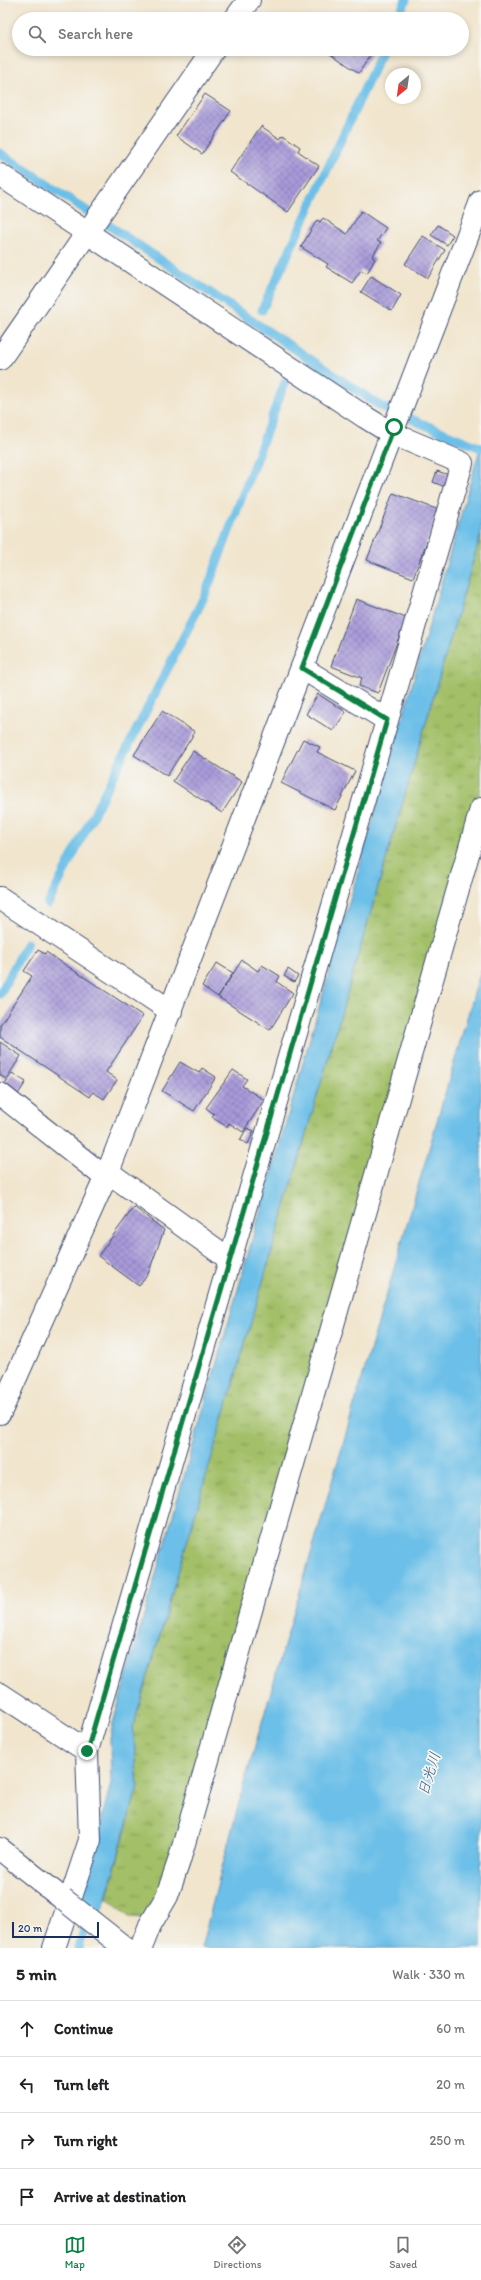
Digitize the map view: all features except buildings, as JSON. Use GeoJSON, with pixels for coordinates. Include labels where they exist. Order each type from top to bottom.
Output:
{"type":"FeatureCollection","features":[{"type":"Feature","properties":{"kind":"street"},"geometry":{"type":"LineString","coordinates":[[240,12],[249,0]]}},
{"type":"Feature","properties":{"kind":"street"},"geometry":{"type":"LineString","coordinates":[[0,359],[209,56]]}},
{"type":"Feature","properties":{"kind":"street"},"geometry":{"type":"LineString","coordinates":[[0,175],[92,224],[365,417],[462,463],[87,1751],[90,1840],[54,1948]]}},
{"type":"Feature","properties":{"kind":"street"},"geometry":{"type":"LineString","coordinates":[[0,1413],[107,1175],[481,202]]}},
{"type":"Feature","properties":{"kind":"street"},"geometry":{"type":"LineString","coordinates":[[302,668],[387,720]]}},
{"type":"Feature","properties":{"kind":"street"},"geometry":{"type":"LineString","coordinates":[[141,1948],[150,1925],[167,1896],[179,1861],[481,809]]}},
{"type":"Feature","properties":{"kind":"street"},"geometry":{"type":"LineString","coordinates":[[0,898],[171,1011]]}},
{"type":"Feature","properties":{"kind":"street"},"geometry":{"type":"LineString","coordinates":[[0,1094],[107,1175],[229,1259]]}},
{"type":"Feature","properties":{"kind":"street"},"geometry":{"type":"LineString","coordinates":[[0,1694],[87,1751]]}},
{"type":"Feature","properties":{"kind":"street"},"geometry":{"type":"LineString","coordinates":[[0,1849],[125,1948]]}},
{"type":"Feature","properties":{"kind":"green space"},"geometry":{"type":"Polygon","coordinates":[[[481,534],[481,787],[300,1422],[161,1890],[145,1918],[129,1917],[107,1898],[138,1786],[133,1727],[481,534]]]}},
{"type":"Feature","properties":{"kind":"water"},"geometry":{"type":"Polygon","coordinates":[[[481,445],[481,534],[133,1727],[138,1786],[96,1933],[73,1921],[85,1883],[111,1783],[110,1739],[113,1723],[481,445]]]}},
{"type":"Feature","properties":{"kind":"water","name":"日光川"},"geometry":{"type":"Polygon","coordinates":[[[481,970],[481,1948],[201,1948],[243,1787],[481,970]]]}},
{"type":"Feature","properties":{"kind":"waterway"},"geometry":{"type":"LineString","coordinates":[[400,12],[406,0]]}},
{"type":"Feature","properties":{"kind":"waterway"},"geometry":{"type":"LineString","coordinates":[[262,310],[380,56]]}},
{"type":"Feature","properties":{"kind":"waterway"},"geometry":{"type":"LineString","coordinates":[[0,153],[382,407],[481,448]]}},
{"type":"Feature","properties":{"kind":"waterway"},"geometry":{"type":"LineString","coordinates":[[48,904],[205,595],[285,382]]}},
{"type":"Feature","properties":{"kind":"waterway"},"geometry":{"type":"LineString","coordinates":[[0,994],[27,943]]}},
{"type":"Feature","properties":{"kind":"waterway"},"geometry":{"type":"LineString","coordinates":[[79,1948],[87,1918]]}},
{"type":"Feature","properties":{"kind":"route"},"geometry":{"type":"LineString","coordinates":[[87,1751],[387,720],[302,668],[394,427]]}}]}
